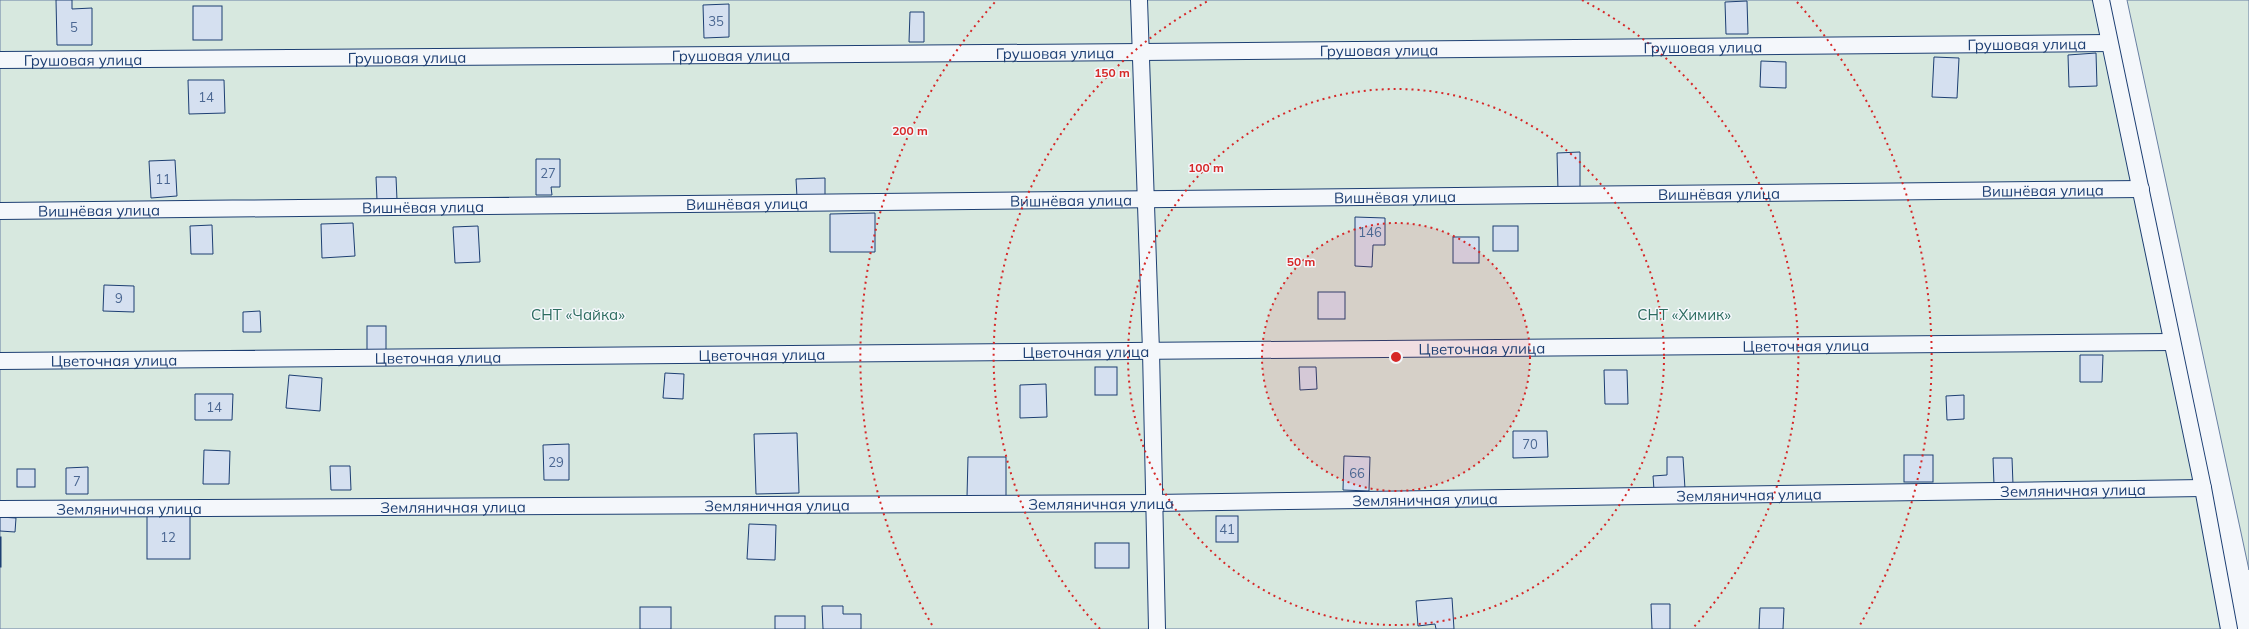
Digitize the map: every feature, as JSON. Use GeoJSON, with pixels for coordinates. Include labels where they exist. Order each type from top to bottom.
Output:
{"type":"FeatureCollection","features":[{"type":"Feature","properties":{"kind":"street"},"geometry":{"type":"LineString","coordinates":[[1139,0],[1142,52],[1145,199],[1151,351],[1153,503],[1157,629]]}},
{"type":"Feature","properties":{"kind":"street"},"geometry":{"type":"LineString","coordinates":[[2100,0],[2203,488],[2229,629]]}},
{"type":"Feature","properties":{"kind":"street","name":"Грушовая улица"},"geometry":{"type":"LineString","coordinates":[[0,60],[1142,52],[2109,43]]}},
{"type":"Feature","properties":{"kind":"street","name":"Вишнёвая улица"},"geometry":{"type":"LineString","coordinates":[[0,211],[2141,189]]}},
{"type":"Feature","properties":{"kind":"street","name":"Цветочная улица"},"geometry":{"type":"LineString","coordinates":[[0,361],[2171,342]]}},
{"type":"Feature","properties":{"kind":"street","name":"Земляничная улица"},"geometry":{"type":"LineString","coordinates":[[0,509],[1153,503],[2203,488]]}},
{"type":"Feature","properties":{"kind":"green space"},"geometry":{"type":"Polygon","coordinates":[[[0,0],[2101,0],[2229,629],[0,629],[0,0]]]}},
{"type":"Feature","properties":{"kind":"green space"},"geometry":{"type":"Polygon","coordinates":[[[2127,0],[2249,0],[2249,570],[2127,0]]]}},
{"type":"Feature","properties":{"kind":"building"},"geometry":{"type":"Polygon","coordinates":[[[56,0],[72,0],[72,9],[92,8],[92,45],[57,45],[56,0]]]}},
{"type":"Feature","properties":{"kind":"building"},"geometry":{"type":"Polygon","coordinates":[[[1747,1],[1748,34],[1726,34],[1725,2],[1747,1]]]}},
{"type":"Feature","properties":{"kind":"building"},"geometry":{"type":"Polygon","coordinates":[[[729,4],[729,37],[704,38],[703,5],[729,4]]]}},
{"type":"Feature","properties":{"kind":"building"},"geometry":{"type":"Polygon","coordinates":[[[193,6],[222,6],[222,40],[193,40],[193,6]]]}},
{"type":"Feature","properties":{"kind":"building"},"geometry":{"type":"Polygon","coordinates":[[[910,12],[924,12],[924,42],[909,42],[910,12]]]}},
{"type":"Feature","properties":{"kind":"building"},"geometry":{"type":"Polygon","coordinates":[[[2096,53],[2097,86],[2069,87],[2068,55],[2096,53]]]}},
{"type":"Feature","properties":{"kind":"building"},"geometry":{"type":"Polygon","coordinates":[[[1934,57],[1959,58],[1957,98],[1932,97],[1934,57]]]}},
{"type":"Feature","properties":{"kind":"building"},"geometry":{"type":"Polygon","coordinates":[[[1761,61],[1786,62],[1786,88],[1760,87],[1761,61]]]}},
{"type":"Feature","properties":{"kind":"building"},"geometry":{"type":"Polygon","coordinates":[[[188,80],[224,80],[225,113],[189,114],[188,80]]]}},
{"type":"Feature","properties":{"kind":"building"},"geometry":{"type":"Polygon","coordinates":[[[1580,152],[1580,189],[1558,190],[1557,153],[1580,152]]]}},
{"type":"Feature","properties":{"kind":"building"},"geometry":{"type":"Polygon","coordinates":[[[536,159],[560,159],[560,187],[551,187],[552,195],[536,195],[536,159]]]}},
{"type":"Feature","properties":{"kind":"building"},"geometry":{"type":"Polygon","coordinates":[[[175,160],[177,196],[151,198],[149,161],[175,160]]]}},
{"type":"Feature","properties":{"kind":"building"},"geometry":{"type":"Polygon","coordinates":[[[376,177],[396,177],[397,200],[377,200],[376,177]]]}},
{"type":"Feature","properties":{"kind":"building"},"geometry":{"type":"Polygon","coordinates":[[[825,178],[825,197],[797,197],[796,179],[825,178]]]}},
{"type":"Feature","properties":{"kind":"building"},"geometry":{"type":"Polygon","coordinates":[[[875,213],[875,252],[830,252],[830,214],[875,213]]]}},
{"type":"Feature","properties":{"kind":"building"},"geometry":{"type":"Polygon","coordinates":[[[1355,217],[1385,218],[1385,245],[1373,245],[1372,267],[1355,266],[1355,217]]]}},
{"type":"Feature","properties":{"kind":"building"},"geometry":{"type":"Polygon","coordinates":[[[353,223],[355,256],[322,258],[321,224],[353,223]]]}},
{"type":"Feature","properties":{"kind":"building"},"geometry":{"type":"Polygon","coordinates":[[[212,225],[213,254],[191,254],[190,226],[212,225]]]}},
{"type":"Feature","properties":{"kind":"building"},"geometry":{"type":"Polygon","coordinates":[[[478,226],[480,262],[455,263],[453,227],[478,226]]]}},
{"type":"Feature","properties":{"kind":"building"},"geometry":{"type":"Polygon","coordinates":[[[1493,226],[1518,226],[1518,251],[1493,251],[1493,226]]]}},
{"type":"Feature","properties":{"kind":"building"},"geometry":{"type":"Polygon","coordinates":[[[1453,237],[1479,237],[1479,263],[1453,263],[1453,237]]]}},
{"type":"Feature","properties":{"kind":"building"},"geometry":{"type":"Polygon","coordinates":[[[104,285],[134,286],[134,312],[103,311],[104,285]]]}},
{"type":"Feature","properties":{"kind":"building"},"geometry":{"type":"Polygon","coordinates":[[[1318,292],[1345,292],[1345,319],[1318,319],[1318,292]]]}},
{"type":"Feature","properties":{"kind":"building"},"geometry":{"type":"Polygon","coordinates":[[[260,311],[261,332],[243,332],[243,312],[260,311]]]}},
{"type":"Feature","properties":{"kind":"building"},"geometry":{"type":"Polygon","coordinates":[[[367,326],[386,326],[386,350],[367,350],[367,326]]]}},
{"type":"Feature","properties":{"kind":"building"},"geometry":{"type":"Polygon","coordinates":[[[2080,355],[2103,355],[2102,382],[2080,382],[2080,355]]]}},
{"type":"Feature","properties":{"kind":"building"},"geometry":{"type":"Polygon","coordinates":[[[1095,367],[1117,367],[1117,395],[1095,395],[1095,367]]]}},
{"type":"Feature","properties":{"kind":"building"},"geometry":{"type":"Polygon","coordinates":[[[1299,367],[1316,367],[1317,389],[1300,390],[1299,367]]]}},
{"type":"Feature","properties":{"kind":"building"},"geometry":{"type":"Polygon","coordinates":[[[1604,370],[1627,370],[1628,404],[1605,404],[1604,370]]]}},
{"type":"Feature","properties":{"kind":"building"},"geometry":{"type":"Polygon","coordinates":[[[665,373],[684,374],[683,399],[663,398],[665,373]]]}},
{"type":"Feature","properties":{"kind":"building"},"geometry":{"type":"Polygon","coordinates":[[[289,375],[322,378],[320,411],[286,408],[289,375]]]}},
{"type":"Feature","properties":{"kind":"building"},"geometry":{"type":"Polygon","coordinates":[[[1046,384],[1047,417],[1020,418],[1020,385],[1046,384]]]}},
{"type":"Feature","properties":{"kind":"building"},"geometry":{"type":"Polygon","coordinates":[[[195,394],[233,394],[232,420],[195,420],[195,394]]]}},
{"type":"Feature","properties":{"kind":"building"},"geometry":{"type":"Polygon","coordinates":[[[1964,395],[1964,419],[1947,420],[1946,396],[1964,395]]]}},
{"type":"Feature","properties":{"kind":"building"},"geometry":{"type":"Polygon","coordinates":[[[1513,431],[1547,431],[1548,457],[1513,458],[1513,431]]]}},
{"type":"Feature","properties":{"kind":"building"},"geometry":{"type":"Polygon","coordinates":[[[797,433],[799,493],[756,494],[754,434],[797,433]]]}},
{"type":"Feature","properties":{"kind":"building"},"geometry":{"type":"Polygon","coordinates":[[[569,444],[569,480],[544,480],[543,445],[569,444]]]}},
{"type":"Feature","properties":{"kind":"building"},"geometry":{"type":"Polygon","coordinates":[[[204,450],[230,451],[229,484],[203,484],[204,450]]]}},
{"type":"Feature","properties":{"kind":"building"},"geometry":{"type":"Polygon","coordinates":[[[1904,455],[1933,455],[1933,482],[1904,482],[1904,455]]]}},
{"type":"Feature","properties":{"kind":"building"},"geometry":{"type":"Polygon","coordinates":[[[1344,456],[1370,457],[1369,491],[1343,490],[1344,456]]]}},
{"type":"Feature","properties":{"kind":"building"},"geometry":{"type":"Polygon","coordinates":[[[968,457],[1006,457],[1006,497],[967,497],[968,457]]]}},
{"type":"Feature","properties":{"kind":"building"},"geometry":{"type":"Polygon","coordinates":[[[1667,457],[1683,457],[1685,489],[1654,490],[1653,476],[1667,475],[1667,457]]]}},
{"type":"Feature","properties":{"kind":"building"},"geometry":{"type":"Polygon","coordinates":[[[1993,458],[2012,458],[2013,485],[1994,485],[1993,458]]]}},
{"type":"Feature","properties":{"kind":"building"},"geometry":{"type":"Polygon","coordinates":[[[330,466],[350,466],[351,490],[331,490],[330,466]]]}},
{"type":"Feature","properties":{"kind":"building"},"geometry":{"type":"Polygon","coordinates":[[[88,467],[88,494],[66,494],[66,468],[88,467]]]}},
{"type":"Feature","properties":{"kind":"building"},"geometry":{"type":"Polygon","coordinates":[[[17,469],[35,469],[35,487],[17,487],[17,469]]]}},
{"type":"Feature","properties":{"kind":"building"},"geometry":{"type":"Polygon","coordinates":[[[147,515],[190,515],[190,559],[147,559],[147,515]]]}},
{"type":"Feature","properties":{"kind":"building"},"geometry":{"type":"Polygon","coordinates":[[[1216,516],[1238,516],[1238,542],[1216,542],[1216,516]]]}},
{"type":"Feature","properties":{"kind":"building"},"geometry":{"type":"Polygon","coordinates":[[[0,517],[16,518],[15,532],[0,531],[0,517]]]}},
{"type":"Feature","properties":{"kind":"building"},"geometry":{"type":"Polygon","coordinates":[[[749,524],[776,525],[775,560],[747,559],[749,524]]]}},
{"type":"Feature","properties":{"kind":"building"},"geometry":{"type":"Polygon","coordinates":[[[1,537],[1,567],[0,567],[1,537]]]}},
{"type":"Feature","properties":{"kind":"building"},"geometry":{"type":"Polygon","coordinates":[[[1095,543],[1129,543],[1129,568],[1095,568],[1095,543]]]}},
{"type":"Feature","properties":{"kind":"building"},"geometry":{"type":"Polygon","coordinates":[[[1452,598],[1454,629],[1436,629],[1435,624],[1418,626],[1416,601],[1452,598]]]}},
{"type":"Feature","properties":{"kind":"building"},"geometry":{"type":"Polygon","coordinates":[[[1651,604],[1670,604],[1670,629],[1652,629],[1651,604]]]}},
{"type":"Feature","properties":{"kind":"building"},"geometry":{"type":"Polygon","coordinates":[[[822,606],[843,606],[843,614],[861,614],[861,629],[823,629],[822,606]]]}},
{"type":"Feature","properties":{"kind":"building"},"geometry":{"type":"Polygon","coordinates":[[[640,607],[671,607],[671,629],[640,629],[640,607]]]}},
{"type":"Feature","properties":{"kind":"building"},"geometry":{"type":"Polygon","coordinates":[[[1760,608],[1784,608],[1783,629],[1759,629],[1760,608]]]}},
{"type":"Feature","properties":{"kind":"building"},"geometry":{"type":"Polygon","coordinates":[[[775,616],[805,616],[805,629],[775,629],[775,616]]]}},
{"type":"Feature","properties":{"kind":"park label","name":"СНТ «Чайка»"},"geometry":{"type":"Point","coordinates":[578,314]}},
{"type":"Feature","properties":{"kind":"park label","name":"СНТ «Химик»"},"geometry":{"type":"Point","coordinates":[1684,314]}}]}
